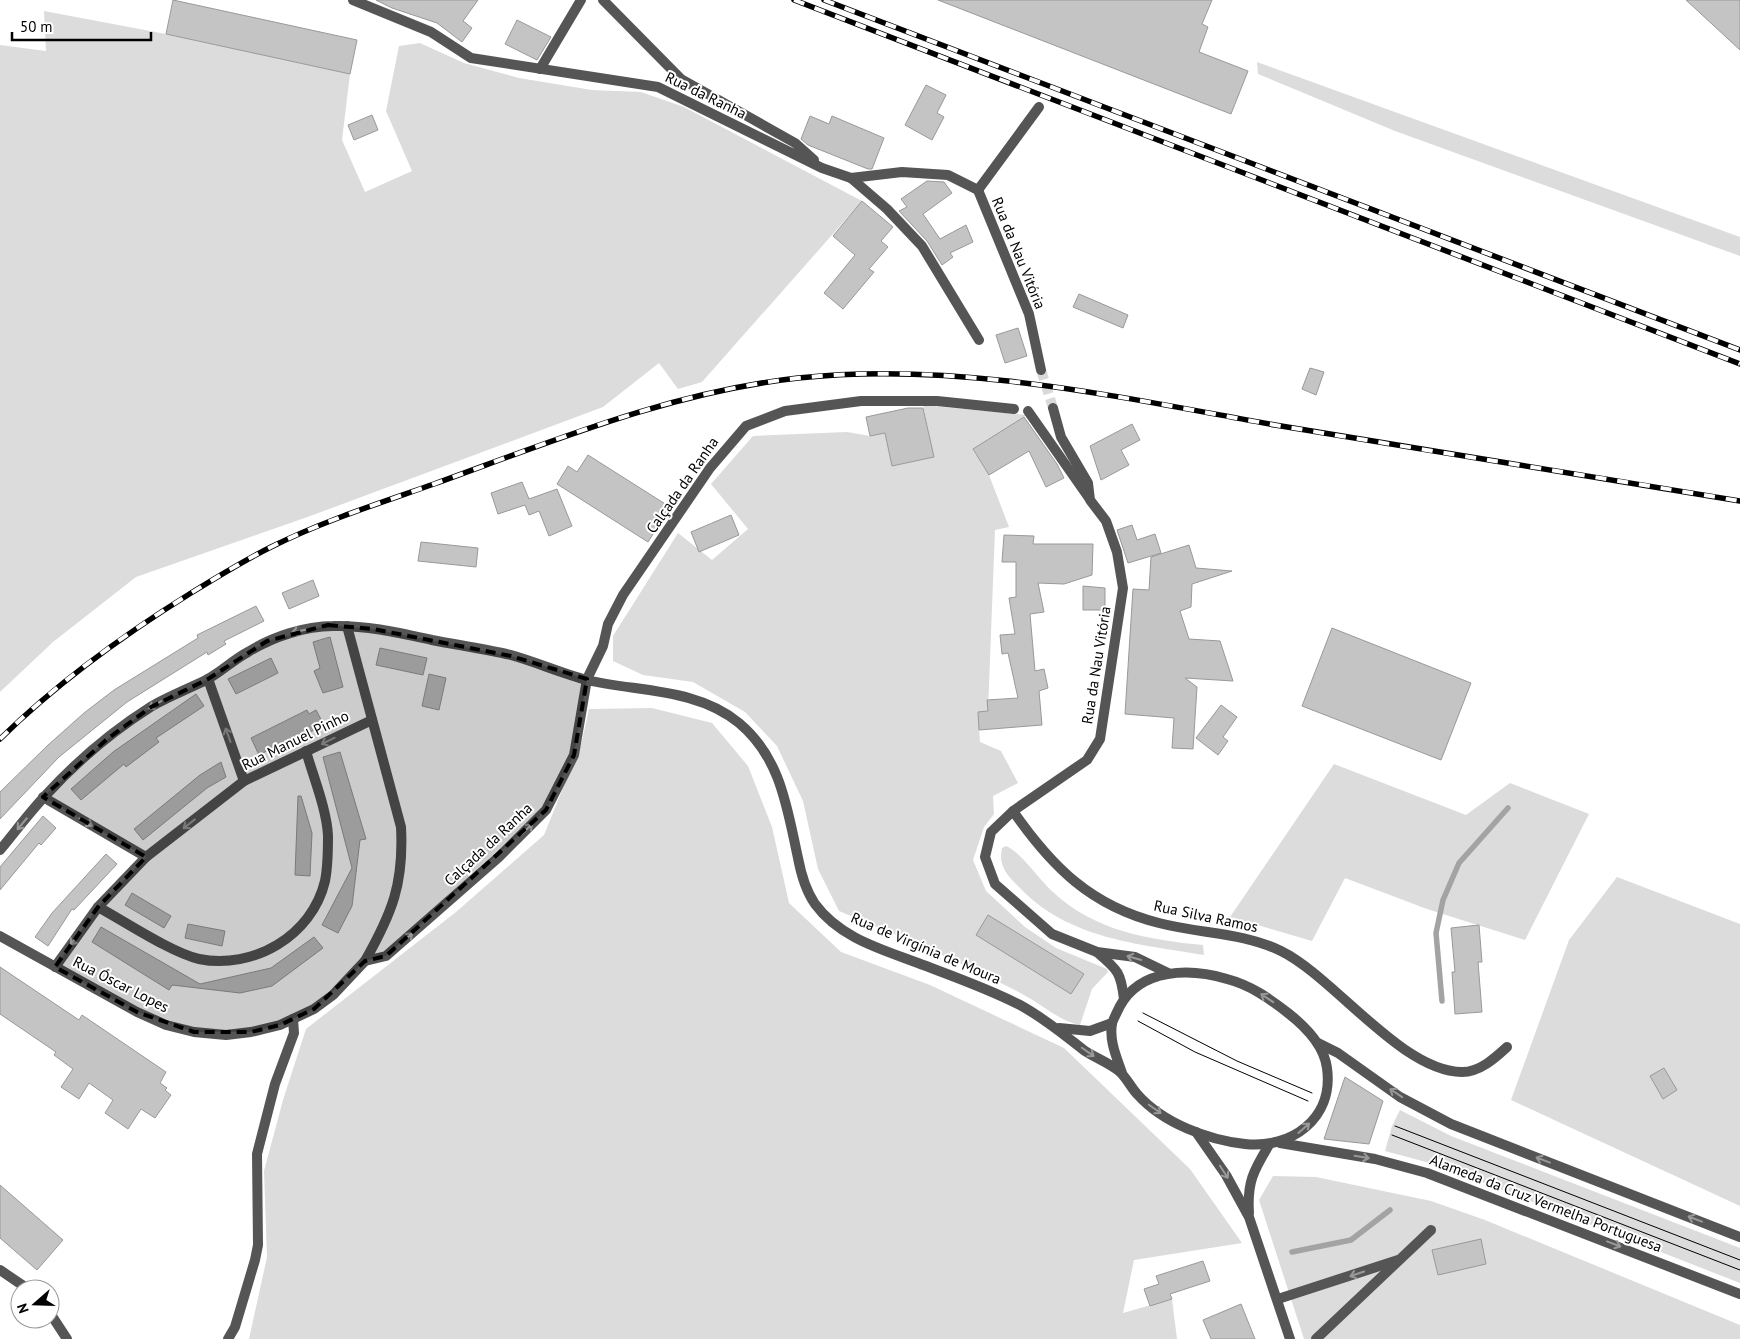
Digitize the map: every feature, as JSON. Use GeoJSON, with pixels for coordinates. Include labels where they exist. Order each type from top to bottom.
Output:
{"type":"FeatureCollection","features":[{"type":"Feature","properties":{"kind":"street","name":"Rua da Ranha"},"geometry":{"type":"LineString","coordinates":[[353,0],[430,32],[471,58],[658,86],[822,168],[851,178],[902,172],[948,175],[978,190]]}},
{"type":"Feature","properties":{"kind":"street"},"geometry":{"type":"LineString","coordinates":[[540,69],[581,0]]}},
{"type":"Feature","properties":{"kind":"street","name":"Rua da Ranha"},"geometry":{"type":"LineString","coordinates":[[603,0],[681,79],[795,142],[822,168]]}},
{"type":"Feature","properties":{"kind":"street","name":"Rua da Nau Vitória"},"geometry":{"type":"LineString","coordinates":[[1038,107],[978,190],[1028,314],[1041,370]]}},
{"type":"Feature","properties":{"kind":"street"},"geometry":{"type":"LineString","coordinates":[[851,178],[887,209],[922,246],[979,340]]}},
{"type":"Feature","properties":{"kind":"street","name":"Calçada da Ranha"},"geometry":{"type":"LineString","coordinates":[[293,1019],[314,1009],[333,995],[365,962],[386,956],[498,857],[546,810],[574,755],[587,680],[603,646],[608,624],[622,595],[710,468],[746,426],[785,411],[860,402],[937,401],[1014,409]]}},
{"type":"Feature","properties":{"kind":"street","name":"Rua da Nau Vitória"},"geometry":{"type":"LineString","coordinates":[[1053,408],[1061,437],[1088,484],[1090,500],[1106,521],[1117,552],[1123,588],[1100,739],[1087,760],[1013,811],[991,832],[985,857],[995,884],[1052,934],[1097,952],[1135,957],[1168,973]]}},
{"type":"Feature","properties":{"kind":"street"},"geometry":{"type":"LineString","coordinates":[[1028,411],[1090,500]]}},
{"type":"Feature","properties":{"kind":"street","name":"Rua de Virgínia de Moura"},"geometry":{"type":"LineString","coordinates":[[0,850],[44,797],[106,740],[151,707],[208,679],[267,641],[291,633],[328,625],[394,632],[511,656],[587,680],[688,697],[715,708],[739,722],[756,741],[773,766],[785,792],[800,870],[807,890],[816,905],[836,927],[861,941],[984,988],[1058,1028],[1088,1053],[1122,1073]]}},
{"type":"Feature","properties":{"kind":"street"},"geometry":{"type":"LineString","coordinates":[[347,626],[372,720]]}},
{"type":"Feature","properties":{"kind":"street"},"geometry":{"type":"LineString","coordinates":[[208,679],[244,781]]}},
{"type":"Feature","properties":{"kind":"street","name":"Rua Manuel Pinho"},"geometry":{"type":"LineString","coordinates":[[55,967],[98,907],[146,857],[244,781],[372,720],[402,827],[403,859],[396,894],[385,926],[365,962]]}},
{"type":"Feature","properties":{"kind":"street"},"geometry":{"type":"LineString","coordinates":[[98,907],[180,952],[199,959],[223,961],[242,959],[262,953],[284,941],[304,921],[316,902],[324,882],[328,858],[328,833],[306,751]]}},
{"type":"Feature","properties":{"kind":"street"},"geometry":{"type":"LineString","coordinates":[[44,797],[146,857]]}},
{"type":"Feature","properties":{"kind":"street","name":"Rua Silva Ramos"},"geometry":{"type":"LineString","coordinates":[[1013,811],[1048,857],[1067,877],[1112,908],[1160,924],[1247,938],[1287,954],[1305,966],[1391,1039],[1432,1065],[1462,1072],[1487,1064],[1507,1047]]}},
{"type":"Feature","properties":{"kind":"street","name":"Rua Óscar Lopes"},"geometry":{"type":"LineString","coordinates":[[0,936],[137,1012],[166,1025],[194,1032],[226,1035],[251,1032],[280,1025],[293,1019]]}},
{"type":"Feature","properties":{"kind":"street","name":"Rua da Nau Vitória"},"geometry":{"type":"LineString","coordinates":[[1097,952],[1116,968],[1121,977],[1124,999]]}},
{"type":"Feature","properties":{"kind":"street"},"geometry":{"type":"LineString","coordinates":[[1196,972],[1245,985],[1266,996],[1300,1022],[1318,1043],[1327,1068],[1326,1095],[1314,1119],[1294,1137],[1268,1146],[1218,1140],[1196,1132],[1165,1116],[1137,1094],[1122,1073],[1113,1049],[1112,1023],[1124,999],[1144,981],[1168,973],[1196,972]]}},
{"type":"Feature","properties":{"kind":"street"},"geometry":{"type":"LineString","coordinates":[[228,1339],[235,1327],[256,1260],[258,1245],[257,1154],[272,1092],[294,1033],[293,1019]]}},
{"type":"Feature","properties":{"kind":"street","name":"Rua de Virgínia de Moura"},"geometry":{"type":"LineString","coordinates":[[1058,1028],[1090,1031],[1112,1023]]}},
{"type":"Feature","properties":{"kind":"street"},"geometry":{"type":"LineString","coordinates":[[1318,1043],[1338,1053],[1400,1097],[1451,1124],[1740,1237]]}},
{"type":"Feature","properties":{"kind":"street"},"geometry":{"type":"LineString","coordinates":[[1196,1132],[1226,1175],[1249,1217],[1290,1339]]}},
{"type":"Feature","properties":{"kind":"street","name":"Alameda da Cruz Vermelha Portuguesa"},"geometry":{"type":"LineString","coordinates":[[1280,1143],[1375,1159],[1427,1173],[1740,1294]]}},
{"type":"Feature","properties":{"kind":"street"},"geometry":{"type":"LineString","coordinates":[[1249,1217],[1248,1191],[1252,1175],[1268,1146]]}},
{"type":"Feature","properties":{"kind":"street"},"geometry":{"type":"LineString","coordinates":[[1316,1339],[1431,1230]]}},
{"type":"Feature","properties":{"kind":"street"},"geometry":{"type":"LineString","coordinates":[[1278,1300],[1403,1258]]}},
{"type":"Feature","properties":{"kind":"street"},"geometry":{"type":"LineString","coordinates":[[0,1270],[13,1279]]}},
{"type":"Feature","properties":{"kind":"street"},"geometry":{"type":"LineString","coordinates":[[60,1328],[67,1339]]}},
{"type":"Feature","properties":{"kind":"highlighted area"},"geometry":{"type":"Polygon","coordinates":[[[328,625],[373,629],[511,656],[587,679],[574,755],[546,810],[386,956],[365,961],[314,1009],[280,1025],[251,1032],[194,1032],[137,1012],[55,967],[98,907],[146,857],[43,797],[106,740],[151,707],[208,679],[267,641],[328,625]]]}},
{"type":"Feature","properties":{"kind":"shaded area"},"geometry":{"type":"Polygon","coordinates":[[[44,11],[166,34],[350,74],[342,140],[365,192],[412,171],[386,111],[399,46],[420,43],[464,63],[519,78],[592,90],[641,92],[684,107],[862,201],[702,382],[678,389],[659,363],[603,407],[313,515],[136,577],[53,642],[0,692],[0,45],[46,51],[44,11]]]}},
{"type":"Feature","properties":{"kind":"shaded area"},"geometry":{"type":"Polygon","coordinates":[[[1257,62],[1740,237],[1740,256],[1395,131],[1258,74],[1257,62]]]}},
{"type":"Feature","properties":{"kind":"shaded area"},"geometry":{"type":"Polygon","coordinates":[[[923,405],[1027,415],[973,450],[989,475],[1009,527],[995,530],[988,711],[978,713],[980,742],[1001,751],[1018,783],[993,796],[994,814],[984,827],[973,860],[986,891],[1025,927],[1056,948],[1107,969],[1108,972],[1092,989],[1080,1025],[1065,1020],[1024,995],[978,972],[839,911],[818,869],[803,801],[777,746],[745,712],[693,682],[643,675],[613,661],[613,636],[678,533],[712,560],[748,529],[711,484],[753,436],[847,432],[870,436],[885,433],[893,466],[934,457],[923,405]]]}},
{"type":"Feature","properties":{"kind":"shaded area"},"geometry":{"type":"Polygon","coordinates":[[[652,708],[712,723],[748,766],[772,827],[789,903],[841,952],[930,985],[1064,1048],[1190,1169],[1242,1243],[1134,1260],[1123,1313],[1172,1299],[1177,1339],[249,1339],[267,1257],[264,1171],[283,1100],[306,1029],[456,912],[544,835],[582,741],[589,709],[652,708]]]}},
{"type":"Feature","properties":{"kind":"shaded area"},"geometry":{"type":"Polygon","coordinates":[[[1334,764],[1466,815],[1510,783],[1589,814],[1525,940],[1427,909],[1345,878],[1312,941],[1230,917],[1334,764]]]}},
{"type":"Feature","properties":{"kind":"shaded area"},"geometry":{"type":"Polygon","coordinates":[[[1006,846],[1018,854],[1053,892],[1086,916],[1105,925],[1143,936],[1203,945],[1204,955],[1154,947],[1105,936],[1059,918],[1038,904],[1004,870],[1001,854],[1002,848],[1006,846]]]}},
{"type":"Feature","properties":{"kind":"shaded area"},"geometry":{"type":"Polygon","coordinates":[[[1617,877],[1740,924],[1740,1206],[1511,1100],[1569,940],[1617,877]]]}},
{"type":"Feature","properties":{"kind":"shaded area"},"geometry":{"type":"Polygon","coordinates":[[[1400,1110],[1451,1136],[1740,1248],[1740,1283],[1441,1166],[1385,1151],[1392,1126],[1400,1110]]]}},
{"type":"Feature","properties":{"kind":"shaded area"},"geometry":{"type":"Polygon","coordinates":[[[1273,1176],[1316,1177],[1431,1201],[1485,1220],[1740,1325],[1740,1339],[1304,1339],[1259,1200],[1273,1176]]]}},
{"type":"Feature","properties":{"kind":"building"},"geometry":{"type":"Polygon","coordinates":[[[173,0],[357,40],[350,74],[166,34],[173,0]]]}},
{"type":"Feature","properties":{"kind":"building"},"geometry":{"type":"Polygon","coordinates":[[[376,0],[478,0],[463,21],[472,28],[462,42],[437,23],[392,8],[376,0]]]}},
{"type":"Feature","properties":{"kind":"building"},"geometry":{"type":"Polygon","coordinates":[[[938,0],[1212,0],[1202,24],[1208,27],[1199,52],[1248,71],[1231,114],[938,0]]]}},
{"type":"Feature","properties":{"kind":"building"},"geometry":{"type":"Polygon","coordinates":[[[1686,0],[1740,0],[1740,50],[1686,0]]]}},
{"type":"Feature","properties":{"kind":"building"},"geometry":{"type":"Polygon","coordinates":[[[517,20],[551,37],[537,60],[505,44],[517,20]]]}},
{"type":"Feature","properties":{"kind":"building"},"geometry":{"type":"Polygon","coordinates":[[[926,85],[946,95],[937,113],[944,117],[932,140],[905,125],[926,85]]]}},
{"type":"Feature","properties":{"kind":"building"},"geometry":{"type":"Polygon","coordinates":[[[372,115],[378,130],[354,140],[348,125],[372,115]]]}},
{"type":"Feature","properties":{"kind":"building"},"geometry":{"type":"Polygon","coordinates":[[[810,116],[829,124],[832,116],[884,138],[872,169],[808,145],[801,139],[810,116]]]}},
{"type":"Feature","properties":{"kind":"building"},"geometry":{"type":"Polygon","coordinates":[[[927,181],[944,182],[952,193],[923,214],[940,239],[966,225],[973,242],[950,253],[953,257],[942,265],[927,241],[899,211],[907,207],[901,199],[927,181]]]}},
{"type":"Feature","properties":{"kind":"building"},"geometry":{"type":"Polygon","coordinates":[[[862,201],[893,227],[881,241],[888,247],[869,269],[874,272],[843,309],[824,293],[855,255],[833,236],[862,201]]]}},
{"type":"Feature","properties":{"kind":"building"},"geometry":{"type":"Polygon","coordinates":[[[1079,294],[1128,315],[1123,328],[1073,307],[1079,294]]]}},
{"type":"Feature","properties":{"kind":"building"},"geometry":{"type":"Polygon","coordinates":[[[1018,328],[1027,356],[1005,363],[996,335],[1018,328]]]}},
{"type":"Feature","properties":{"kind":"building"},"geometry":{"type":"Polygon","coordinates":[[[1310,368],[1324,372],[1316,395],[1302,389],[1310,368]]]}},
{"type":"Feature","properties":{"kind":"building"},"geometry":{"type":"Polygon","coordinates":[[[908,408],[923,408],[934,457],[892,466],[885,433],[870,436],[866,417],[908,408]]]}},
{"type":"Feature","properties":{"kind":"building"},"geometry":{"type":"Polygon","coordinates":[[[1024,417],[1057,464],[1064,478],[1046,487],[1029,451],[989,475],[973,449],[1024,417]]]}},
{"type":"Feature","properties":{"kind":"building"},"geometry":{"type":"Polygon","coordinates":[[[1132,424],[1140,440],[1121,450],[1129,465],[1101,480],[1090,446],[1132,424]]]}},
{"type":"Feature","properties":{"kind":"building"},"geometry":{"type":"Polygon","coordinates":[[[588,455],[670,507],[648,542],[557,484],[568,466],[577,472],[588,455]]]}},
{"type":"Feature","properties":{"kind":"building"},"geometry":{"type":"Polygon","coordinates":[[[522,482],[529,499],[557,489],[572,526],[549,536],[539,511],[529,515],[525,505],[498,514],[491,493],[522,482]]]}},
{"type":"Feature","properties":{"kind":"building"},"geometry":{"type":"Polygon","coordinates":[[[731,515],[739,535],[699,552],[691,532],[731,515]]]}},
{"type":"Feature","properties":{"kind":"building"},"geometry":{"type":"Polygon","coordinates":[[[1132,525],[1137,540],[1155,534],[1161,553],[1128,563],[1117,530],[1132,525]]]}},
{"type":"Feature","properties":{"kind":"building"},"geometry":{"type":"Polygon","coordinates":[[[1004,535],[1034,536],[1033,544],[1093,544],[1092,575],[1064,584],[1038,583],[1044,612],[1030,614],[1035,671],[1044,669],[1048,688],[1039,691],[1042,725],[979,730],[978,712],[988,711],[987,700],[1018,698],[1008,653],[1002,654],[1000,635],[1015,634],[1009,598],[1016,597],[1016,562],[1002,562],[1004,535]]]}},
{"type":"Feature","properties":{"kind":"building"},"geometry":{"type":"Polygon","coordinates":[[[421,542],[478,548],[476,567],[418,561],[421,542]]]}},
{"type":"Feature","properties":{"kind":"building"},"geometry":{"type":"Polygon","coordinates":[[[1189,545],[1196,568],[1232,571],[1192,584],[1191,607],[1180,611],[1189,639],[1220,641],[1233,681],[1185,678],[1197,687],[1193,749],[1172,748],[1174,718],[1125,714],[1133,589],[1149,590],[1151,557],[1189,545]]]}},
{"type":"Feature","properties":{"kind":"building"},"geometry":{"type":"Polygon","coordinates":[[[313,580],[319,596],[289,609],[282,593],[313,580]]]}},
{"type":"Feature","properties":{"kind":"building"},"geometry":{"type":"Polygon","coordinates":[[[1083,586],[1105,588],[1105,610],[1083,610],[1083,586]]]}},
{"type":"Feature","properties":{"kind":"building"},"geometry":{"type":"Polygon","coordinates":[[[256,606],[264,621],[224,641],[226,644],[208,655],[207,652],[127,702],[59,757],[0,819],[0,792],[84,713],[114,690],[198,638],[197,635],[256,606]]]}},
{"type":"Feature","properties":{"kind":"building"},"geometry":{"type":"Polygon","coordinates":[[[1332,628],[1471,683],[1441,760],[1302,706],[1332,628]]]}},
{"type":"Feature","properties":{"kind":"building"},"geometry":{"type":"Polygon","coordinates":[[[330,637],[343,687],[323,693],[314,671],[320,668],[313,642],[330,637]]]}},
{"type":"Feature","properties":{"kind":"building"},"geometry":{"type":"Polygon","coordinates":[[[380,648],[427,658],[423,675],[376,665],[380,648]]]}},
{"type":"Feature","properties":{"kind":"building"},"geometry":{"type":"Polygon","coordinates":[[[271,658],[278,673],[236,694],[228,679],[271,658]]]}},
{"type":"Feature","properties":{"kind":"building"},"geometry":{"type":"Polygon","coordinates":[[[429,674],[446,678],[439,710],[422,706],[429,674]]]}},
{"type":"Feature","properties":{"kind":"building"},"geometry":{"type":"Polygon","coordinates":[[[196,694],[204,706],[156,738],[159,742],[126,767],[124,764],[81,800],[71,789],[113,752],[196,694]]]}},
{"type":"Feature","properties":{"kind":"building"},"geometry":{"type":"Polygon","coordinates":[[[1221,705],[1237,717],[1223,737],[1228,741],[1218,755],[1196,738],[1221,705]]]}},
{"type":"Feature","properties":{"kind":"building"},"geometry":{"type":"Polygon","coordinates":[[[307,710],[309,714],[316,710],[324,725],[308,733],[307,730],[259,755],[251,738],[307,710]]]}},
{"type":"Feature","properties":{"kind":"building"},"geometry":{"type":"Polygon","coordinates":[[[340,752],[366,839],[360,840],[352,906],[338,933],[322,925],[352,868],[323,757],[340,752]]]}},
{"type":"Feature","properties":{"kind":"building"},"geometry":{"type":"Polygon","coordinates":[[[221,762],[226,777],[207,788],[143,840],[134,829],[200,775],[221,762]]]}},
{"type":"Feature","properties":{"kind":"building"},"geometry":{"type":"Polygon","coordinates":[[[298,796],[301,796],[312,833],[310,876],[295,875],[298,796]]]}},
{"type":"Feature","properties":{"kind":"building"},"geometry":{"type":"Polygon","coordinates":[[[43,816],[56,828],[41,845],[39,843],[0,890],[0,867],[43,816]]]}},
{"type":"Feature","properties":{"kind":"building"},"geometry":{"type":"Polygon","coordinates":[[[106,854],[117,864],[74,910],[72,909],[48,946],[35,937],[52,913],[106,854]]]}},
{"type":"Feature","properties":{"kind":"building"},"geometry":{"type":"Polygon","coordinates":[[[132,893],[171,916],[164,928],[125,905],[132,893]]]}},
{"type":"Feature","properties":{"kind":"building"},"geometry":{"type":"Polygon","coordinates":[[[988,915],[1084,974],[1071,994],[976,935],[988,915]]]}},
{"type":"Feature","properties":{"kind":"building"},"geometry":{"type":"Polygon","coordinates":[[[188,924],[225,931],[222,946],[185,938],[188,924]]]}},
{"type":"Feature","properties":{"kind":"building"},"geometry":{"type":"Polygon","coordinates":[[[1479,925],[1482,962],[1478,962],[1482,1012],[1455,1014],[1452,972],[1455,972],[1451,928],[1479,925]]]}},
{"type":"Feature","properties":{"kind":"building"},"geometry":{"type":"Polygon","coordinates":[[[101,927],[200,984],[271,968],[314,937],[323,948],[272,986],[240,993],[172,985],[169,990],[92,942],[101,927]]]}},
{"type":"Feature","properties":{"kind":"building"},"geometry":{"type":"Polygon","coordinates":[[[0,967],[79,1020],[82,1015],[166,1072],[160,1083],[167,1088],[165,1090],[171,1095],[155,1118],[141,1109],[128,1129],[105,1113],[113,1100],[89,1083],[79,1099],[61,1087],[73,1069],[54,1055],[56,1052],[0,1014],[0,967]]]}},
{"type":"Feature","properties":{"kind":"building"},"geometry":{"type":"Polygon","coordinates":[[[1664,1068],[1677,1090],[1663,1099],[1650,1076],[1664,1068]]]}},
{"type":"Feature","properties":{"kind":"building"},"geometry":{"type":"Polygon","coordinates":[[[1345,1077],[1383,1101],[1369,1144],[1324,1139],[1345,1077]]]}},
{"type":"Feature","properties":{"kind":"building"},"geometry":{"type":"Polygon","coordinates":[[[0,1185],[63,1240],[37,1270],[0,1238],[0,1185]]]}},
{"type":"Feature","properties":{"kind":"building"},"geometry":{"type":"Polygon","coordinates":[[[1481,1239],[1486,1264],[1438,1275],[1432,1250],[1481,1239]]]}},
{"type":"Feature","properties":{"kind":"building"},"geometry":{"type":"Polygon","coordinates":[[[1203,1261],[1210,1281],[1170,1294],[1172,1299],[1150,1306],[1144,1289],[1159,1284],[1156,1276],[1203,1261]]]}},
{"type":"Feature","properties":{"kind":"building"},"geometry":{"type":"Polygon","coordinates":[[[1241,1304],[1255,1339],[1211,1339],[1203,1320],[1241,1304]]]}},
{"type":"Feature","properties":{"kind":"waterway"},"geometry":{"type":"LineString","coordinates":[[1442,1001],[1436,933],[1443,900],[1459,863],[1508,808]]}},
{"type":"Feature","properties":{"kind":"waterway"},"geometry":{"type":"LineString","coordinates":[[1292,1252],[1351,1240],[1390,1210]]}},
{"type":"Feature","properties":{"kind":"tunnel"},"geometry":{"type":"LineString","coordinates":[[1041,370],[1053,408]]}},
{"type":"Feature","properties":{"kind":"tram line"},"geometry":{"type":"LineString","coordinates":[[1143,1013],[1237,1061],[1312,1093]]}},
{"type":"Feature","properties":{"kind":"tram line"},"geometry":{"type":"LineString","coordinates":[[1138,1021],[1195,1052],[1308,1101]]}},
{"type":"Feature","properties":{"kind":"tram line"},"geometry":{"type":"LineString","coordinates":[[1395,1126],[1740,1260]]}},
{"type":"Feature","properties":{"kind":"tram line"},"geometry":{"type":"LineString","coordinates":[[1392,1135],[1740,1270]]}},
{"type":"Feature","properties":{"kind":"railway"},"geometry":{"type":"LineString","coordinates":[[794,0],[1740,364]]}},
{"type":"Feature","properties":{"kind":"railway"},"geometry":{"type":"LineString","coordinates":[[824,0],[1740,350]]}},
{"type":"Feature","properties":{"kind":"railway"},"geometry":{"type":"LineString","coordinates":[[0,739],[68,679],[140,626],[230,569],[291,538],[352,513],[613,420],[704,394],[798,378],[858,374],[918,374],[1038,385],[1097,393],[1275,425],[1740,501]]}}]}
